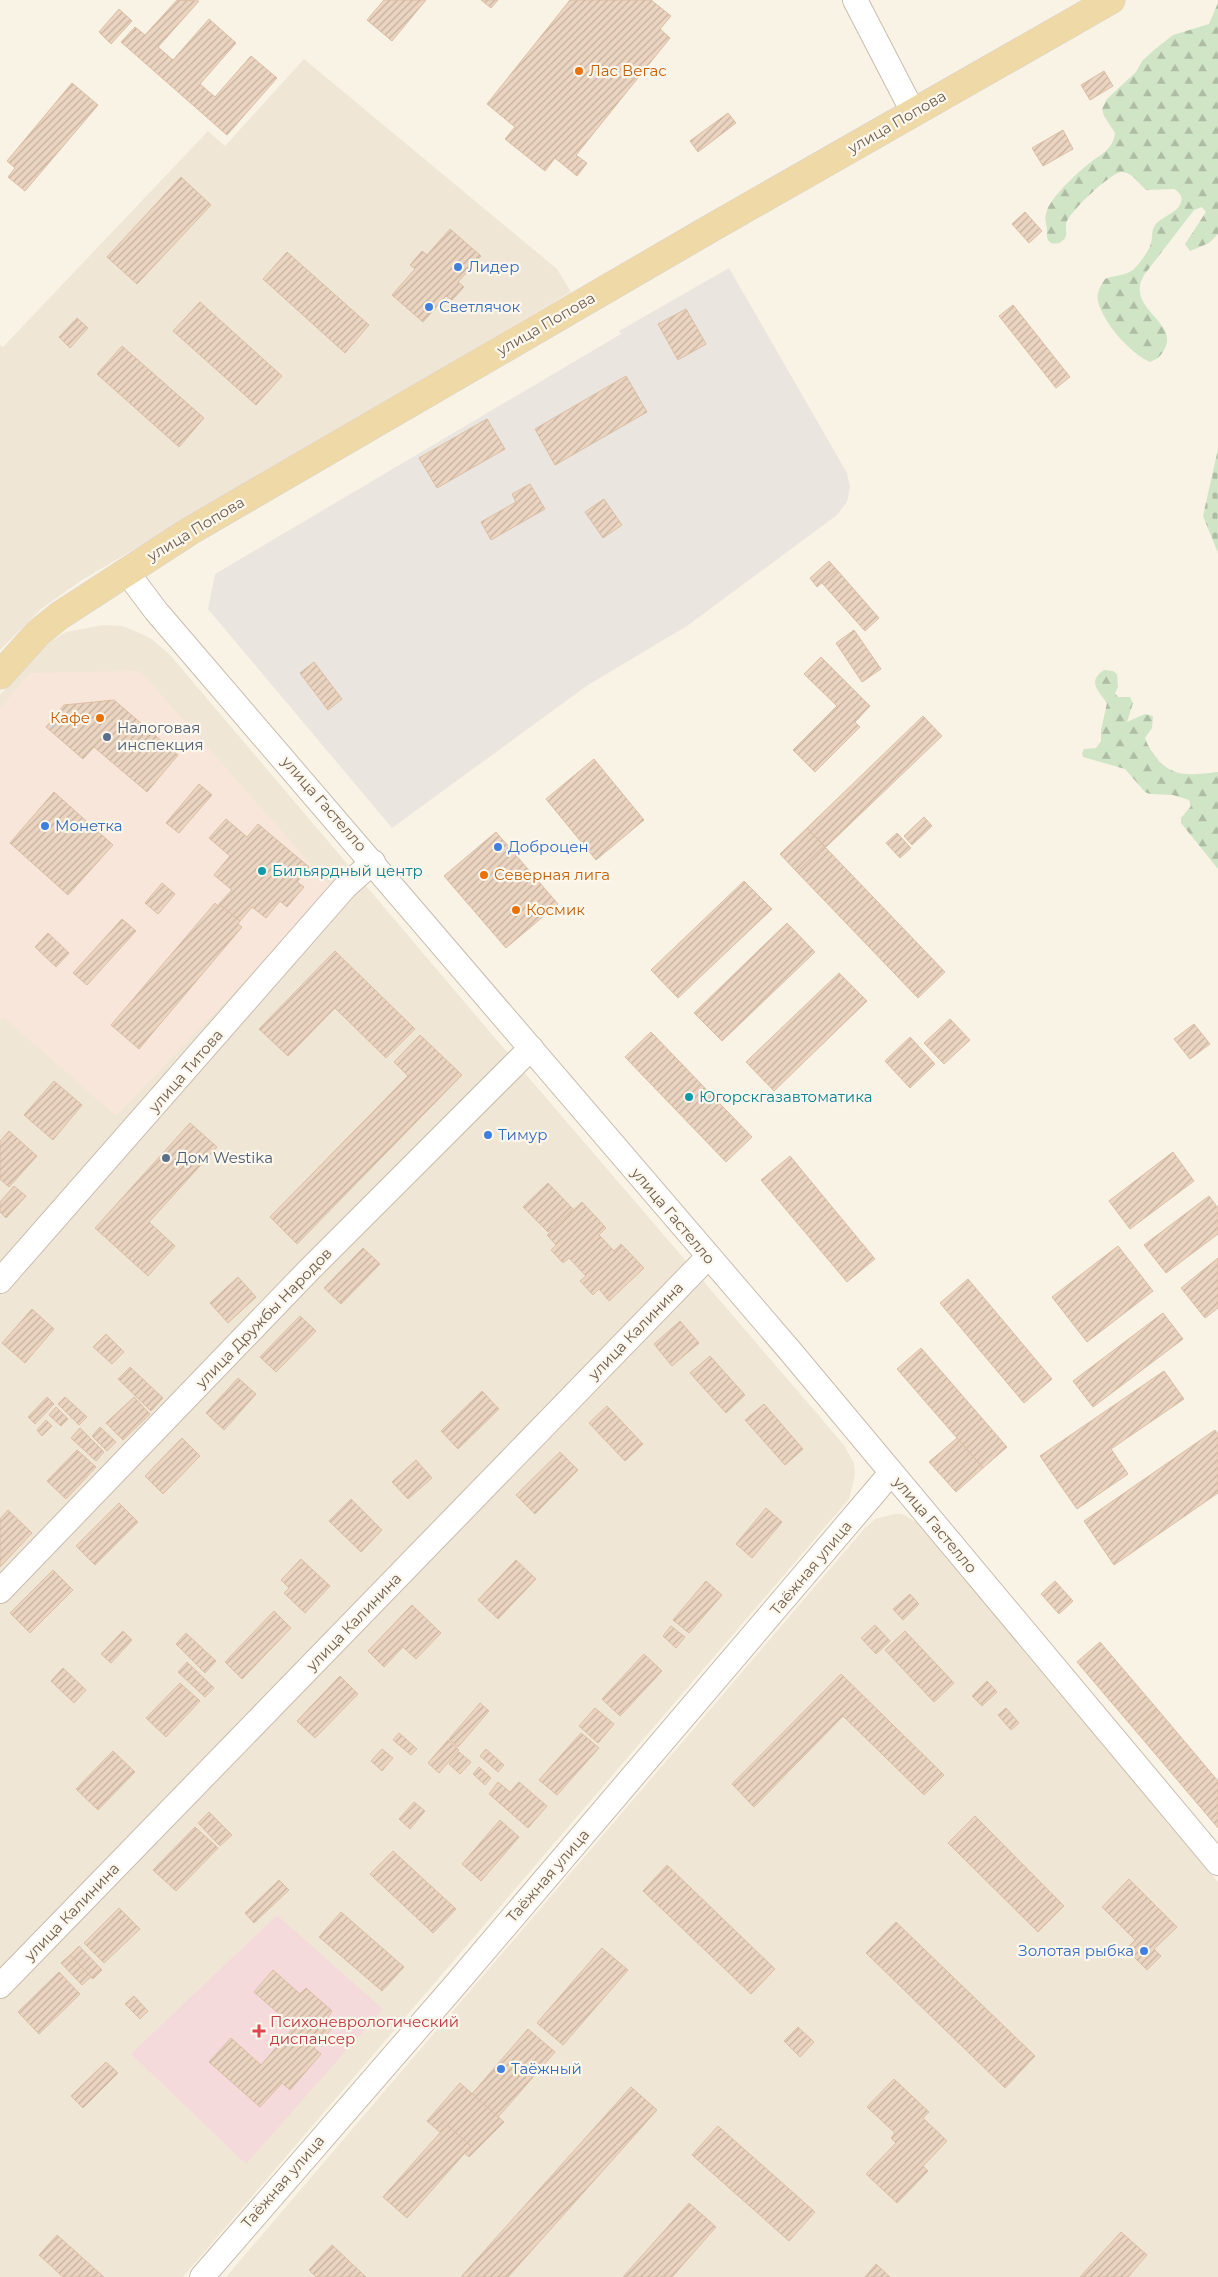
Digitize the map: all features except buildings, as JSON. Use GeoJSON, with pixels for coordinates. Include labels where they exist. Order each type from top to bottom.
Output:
{"type":"FeatureCollection","features":[{"type":"Feature","properties":{"kind":"main road","name":"улица Попова"},"geometry":{"type":"LineString","coordinates":[[0,675],[38,633],[58,616],[126,571],[348,438],[1111,0]]}},
{"type":"Feature","properties":{"kind":"street"},"geometry":{"type":"LineString","coordinates":[[855,0],[914,112]]}},
{"type":"Feature","properties":{"kind":"street","name":"улица Гастелло"},"geometry":{"type":"LineString","coordinates":[[126,571],[156,610],[531,1048],[1218,1863]]}},
{"type":"Feature","properties":{"kind":"street","name":"улица Титова"},"geometry":{"type":"LineString","coordinates":[[0,1282],[346,886],[373,862]]}},
{"type":"Feature","properties":{"kind":"street","name":"улица Дружбы Народов"},"geometry":{"type":"LineString","coordinates":[[0,1591],[309,1270],[531,1048]]}},
{"type":"Feature","properties":{"kind":"street","name":"улица Калинина"},"geometry":{"type":"LineString","coordinates":[[0,1986],[708,1257]]}},
{"type":"Feature","properties":{"kind":"street","name":"Таёжная улица"},"geometry":{"type":"LineString","coordinates":[[202,2277],[463,1976],[891,1473]]}},
{"type":"Feature","properties":{"kind":"shaded area"},"geometry":{"type":"Polygon","coordinates":[[[304,59],[557,269],[571,292],[82,580],[41,609],[0,650],[0,345],[3,347],[208,131],[225,146],[304,59]]]}},
{"type":"Feature","properties":{"kind":"shaded area"},"geometry":{"type":"Polygon","coordinates":[[[729,268],[847,473],[850,487],[847,502],[837,515],[687,626],[588,685],[392,828],[208,609],[215,574],[621,334],[619,331],[729,268]]]}},
{"type":"Feature","properties":{"kind":"shaded area"},"geometry":{"type":"Polygon","coordinates":[[[103,625],[123,626],[142,634],[153,640],[170,655],[844,1445],[854,1463],[855,1475],[849,1499],[183,2277],[0,2277],[0,695],[36,653],[50,642],[66,632],[103,625]]]}},
{"type":"Feature","properties":{"kind":"shaded area"},"geometry":{"type":"Polygon","coordinates":[[[140,671],[333,889],[116,1116],[4,1017],[0,1021],[0,708],[30,673],[140,671]]]}},
{"type":"Feature","properties":{"kind":"shaded area"},"geometry":{"type":"Polygon","coordinates":[[[902,1514],[916,1522],[1218,1882],[1218,2277],[226,2277],[864,1529],[875,1519],[902,1514]]]}},
{"type":"Feature","properties":{"kind":"shaded area","name":"Психоневрологический диспансер"},"geometry":{"type":"Polygon","coordinates":[[[277,1915],[383,2009],[246,2164],[131,2054],[277,1915]]]}},
{"type":"Feature","properties":{"kind":"green space"},"geometry":{"type":"Polygon","coordinates":[[[1218,3],[1218,234],[1209,243],[1190,251],[1185,244],[1206,212],[1202,207],[1194,210],[1144,275],[1140,285],[1140,295],[1162,326],[1166,333],[1167,341],[1161,354],[1150,362],[1134,352],[1111,328],[1101,310],[1098,295],[1105,279],[1127,273],[1139,264],[1150,246],[1155,225],[1177,209],[1181,202],[1180,195],[1175,189],[1146,190],[1132,176],[1122,172],[1100,186],[1074,211],[1066,224],[1065,237],[1060,243],[1051,243],[1048,240],[1045,216],[1052,201],[1065,186],[1085,166],[1107,150],[1112,143],[1115,133],[1104,116],[1102,109],[1107,99],[1136,72],[1142,61],[1173,35],[1209,24],[1218,3]]]}},
{"type":"Feature","properties":{"kind":"green space"},"geometry":{"type":"Polygon","coordinates":[[[1218,449],[1218,553],[1203,516],[1218,449]]]}},
{"type":"Feature","properties":{"kind":"green space"},"geometry":{"type":"Polygon","coordinates":[[[1104,670],[1113,671],[1117,674],[1118,687],[1115,693],[1118,697],[1130,697],[1133,703],[1127,722],[1145,714],[1153,716],[1152,728],[1145,738],[1159,761],[1172,771],[1179,773],[1218,772],[1218,869],[1181,823],[1181,818],[1191,806],[1189,800],[1173,795],[1145,792],[1125,769],[1083,757],[1084,749],[1096,748],[1101,741],[1101,730],[1107,703],[1095,682],[1099,674],[1104,670]]]}},
{"type":"Feature","properties":{"kind":"place","name":"Лас Вегас"},"geometry":{"type":"Point","coordinates":[579,71]}},
{"type":"Feature","properties":{"kind":"place","name":"Лидер"},"geometry":{"type":"Point","coordinates":[458,267]}},
{"type":"Feature","properties":{"kind":"place","name":"Светлячок"},"geometry":{"type":"Point","coordinates":[429,307]}},
{"type":"Feature","properties":{"kind":"place","name":"Кафе"},"geometry":{"type":"Point","coordinates":[100,718]}},
{"type":"Feature","properties":{"kind":"place","name":"Налоговая инспекция"},"geometry":{"type":"Point","coordinates":[107,737]}},
{"type":"Feature","properties":{"kind":"place","name":"Монетка"},"geometry":{"type":"Point","coordinates":[45,826]}},
{"type":"Feature","properties":{"kind":"place","name":"Доброцен"},"geometry":{"type":"Point","coordinates":[498,847]}},
{"type":"Feature","properties":{"kind":"place","name":"Бильярдный центр"},"geometry":{"type":"Point","coordinates":[262,871]}},
{"type":"Feature","properties":{"kind":"place","name":"Северная лига"},"geometry":{"type":"Point","coordinates":[484,875]}},
{"type":"Feature","properties":{"kind":"place","name":"Космик"},"geometry":{"type":"Point","coordinates":[516,910]}},
{"type":"Feature","properties":{"kind":"place","name":"Югорскгазавтоматика"},"geometry":{"type":"Point","coordinates":[689,1097]}},
{"type":"Feature","properties":{"kind":"place","name":"Тимур"},"geometry":{"type":"Point","coordinates":[488,1135]}},
{"type":"Feature","properties":{"kind":"place","name":"Дом Westika"},"geometry":{"type":"Point","coordinates":[166,1158]}},
{"type":"Feature","properties":{"kind":"place","name":"Золотая рыбка"},"geometry":{"type":"Point","coordinates":[1144,1951]}},
{"type":"Feature","properties":{"kind":"place","name":"Психоневрологический диспансер"},"geometry":{"type":"Point","coordinates":[259,2031]}},
{"type":"Feature","properties":{"kind":"place","name":"Таёжный"},"geometry":{"type":"Point","coordinates":[501,2069]}}]}
